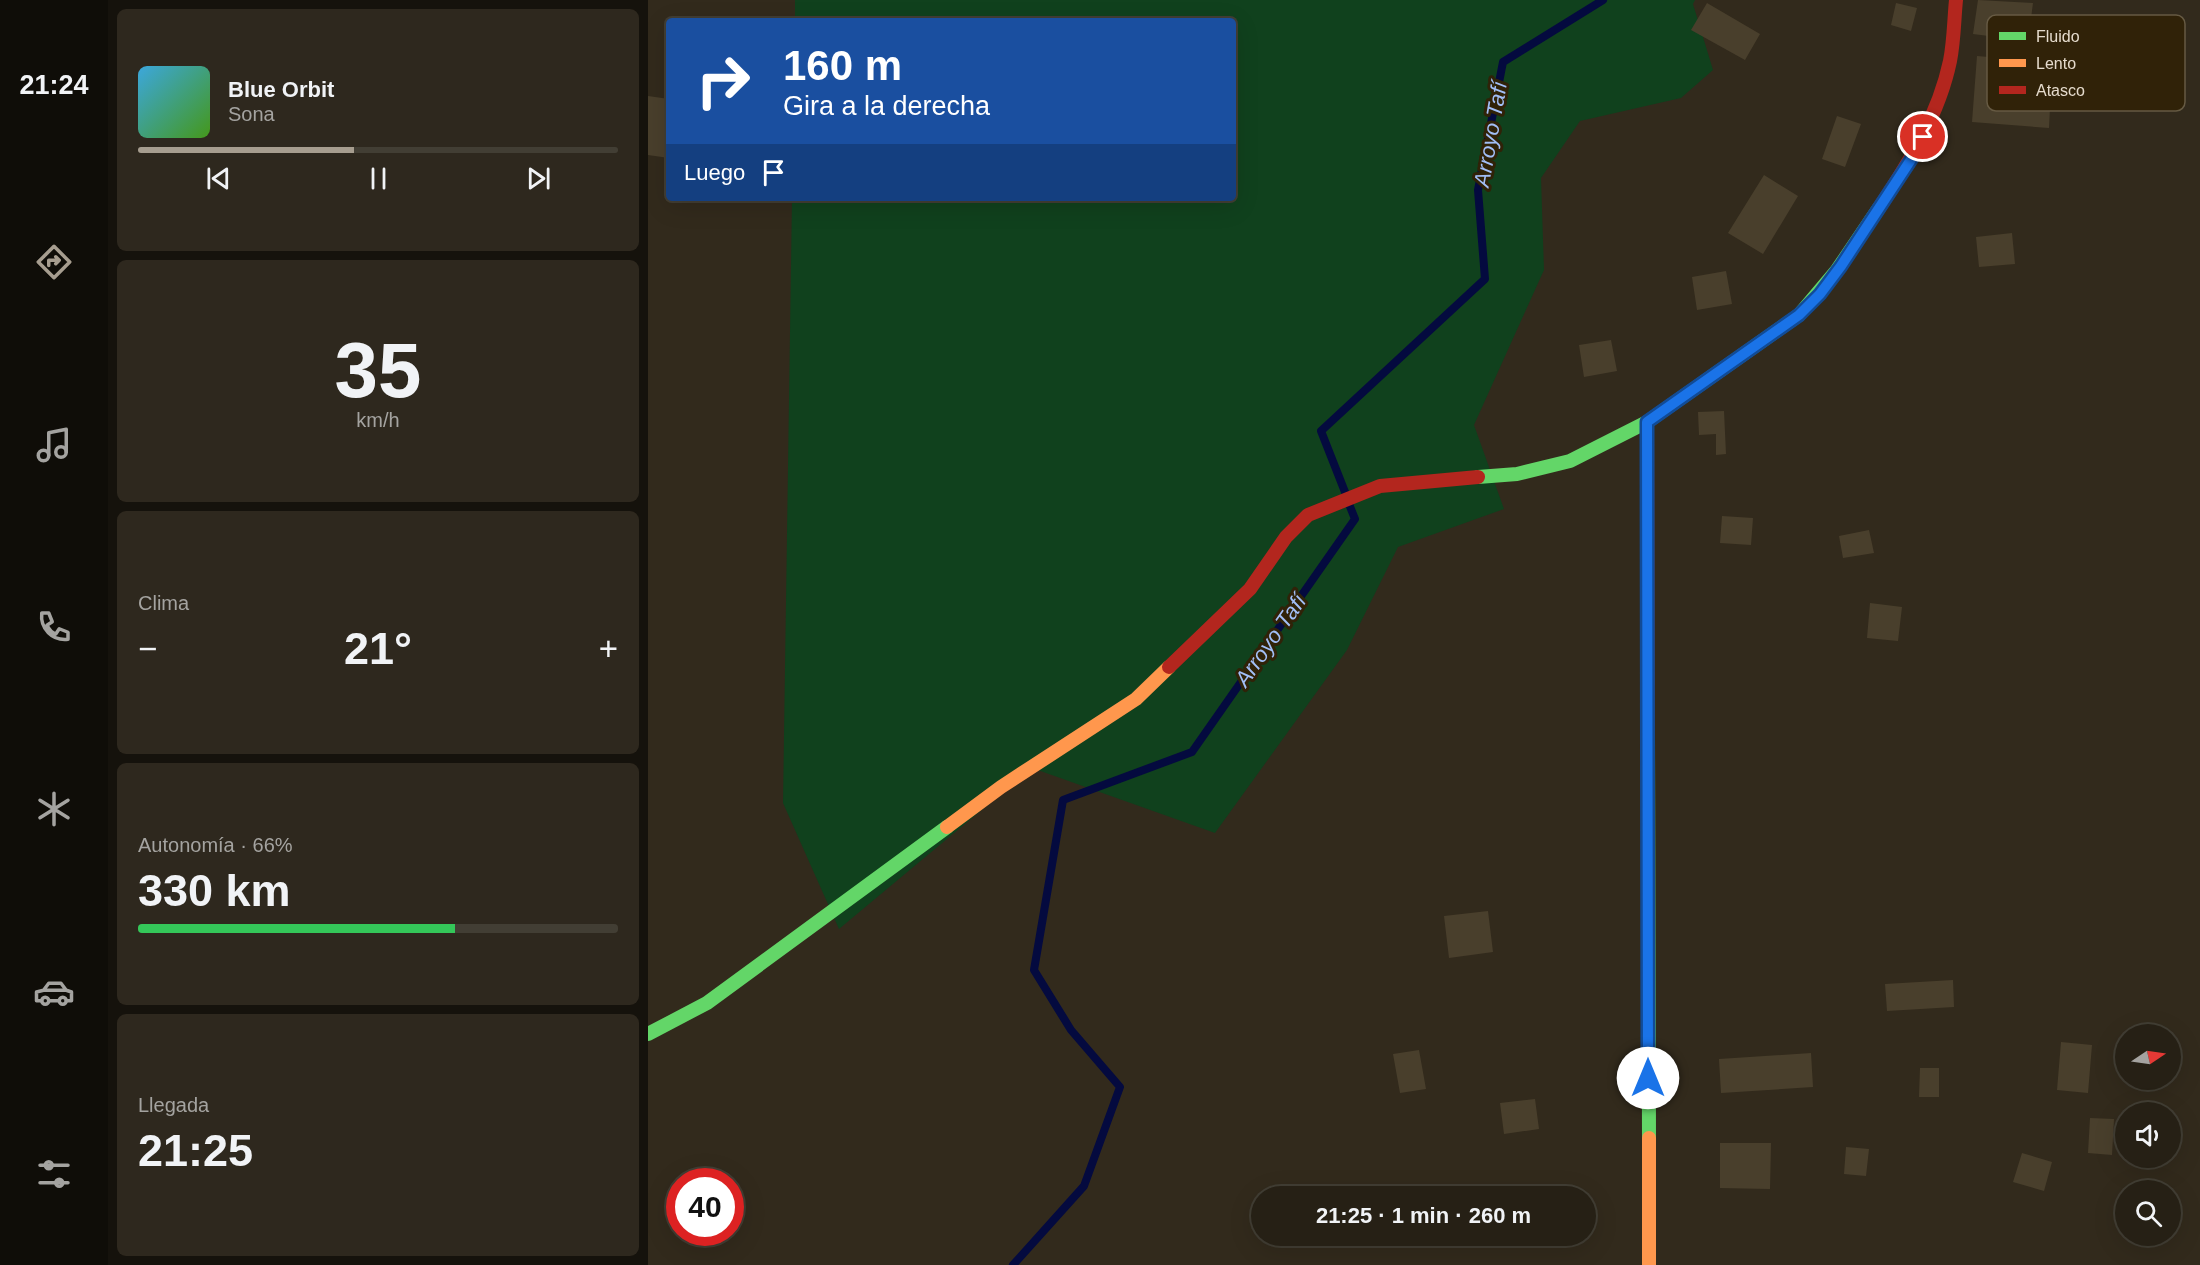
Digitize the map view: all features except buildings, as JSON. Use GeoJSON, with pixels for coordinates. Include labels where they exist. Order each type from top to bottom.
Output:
{"type":"FeatureCollection","features":[{"type":"Feature","properties":{"kind":"street"},"geometry":{"type":"LineString","coordinates":[[648,1034],[707,1003],[1001,787],[1136,699],[1250,589],[1286,537],[1308,515],[1380,486],[1400,482],[1516,474],[1570,461],[1647,422],[1799,315],[1827,285],[1914,155],[1932,118],[1948,69],[1956,0]]}},
{"type":"Feature","properties":{"kind":"street"},"geometry":{"type":"LineString","coordinates":[[1647,422],[1649,1265]]}},
{"type":"Feature","properties":{"kind":"green space"},"geometry":{"type":"Polygon","coordinates":[[[795,0],[1695,0],[1693,4],[1713,70],[1681,98],[1580,121],[1541,178],[1544,270],[1474,425],[1504,509],[1398,547],[1347,650],[1215,833],[1032,768],[839,929],[783,803],[792,201],[1236,201],[1236,18],[795,18],[795,0]]]}},
{"type":"Feature","properties":{"kind":"waterway","name":"Arroyo Tafí"},"geometry":{"type":"LineString","coordinates":[[1345,492],[1321,431],[1485,279],[1478,190],[1503,62],[1603,0]]}},
{"type":"Feature","properties":{"kind":"waterway","name":"Arroyo Tafí"},"geometry":{"type":"LineString","coordinates":[[1013,1265],[1084,1186],[1120,1087],[1071,1030],[1034,970],[1063,800],[1192,752],[1355,519],[1349,504]]}},
{"type":"Feature","properties":{"kind":"traffic: fast"},"geometry":{"type":"LineString","coordinates":[[1478,477],[1517,474],[1570,461],[1647,422],[1799,315],[1837,270],[1879,208]]}},
{"type":"Feature","properties":{"kind":"traffic: fast"},"geometry":{"type":"LineString","coordinates":[[1648,737],[1649,1138]]}},
{"type":"Feature","properties":{"kind":"traffic: fast"},"geometry":{"type":"LineString","coordinates":[[648,1034],[707,1003],[947,827]]}},
{"type":"Feature","properties":{"kind":"traffic: slow"},"geometry":{"type":"LineString","coordinates":[[947,827],[1001,787],[1136,699],[1169,667]]}},
{"type":"Feature","properties":{"kind":"traffic: slow"},"geometry":{"type":"LineString","coordinates":[[1649,1138],[1649,1265]]}},
{"type":"Feature","properties":{"kind":"traffic: jam"},"geometry":{"type":"LineString","coordinates":[[1879,208],[1912,156],[1931,119],[1945,81],[1951,53],[1956,0]]}},
{"type":"Feature","properties":{"kind":"traffic: jam"},"geometry":{"type":"LineString","coordinates":[[1647,422],[1648,737]]}},
{"type":"Feature","properties":{"kind":"traffic: jam"},"geometry":{"type":"LineString","coordinates":[[1169,667],[1250,589],[1286,537],[1308,515],[1380,486],[1478,477]]}},
{"type":"Feature","properties":{"kind":"route"},"geometry":{"type":"LineString","coordinates":[[1648,1078],[1647,422],[1799,315],[1820,294],[1914,155],[1923,137]]}}]}
